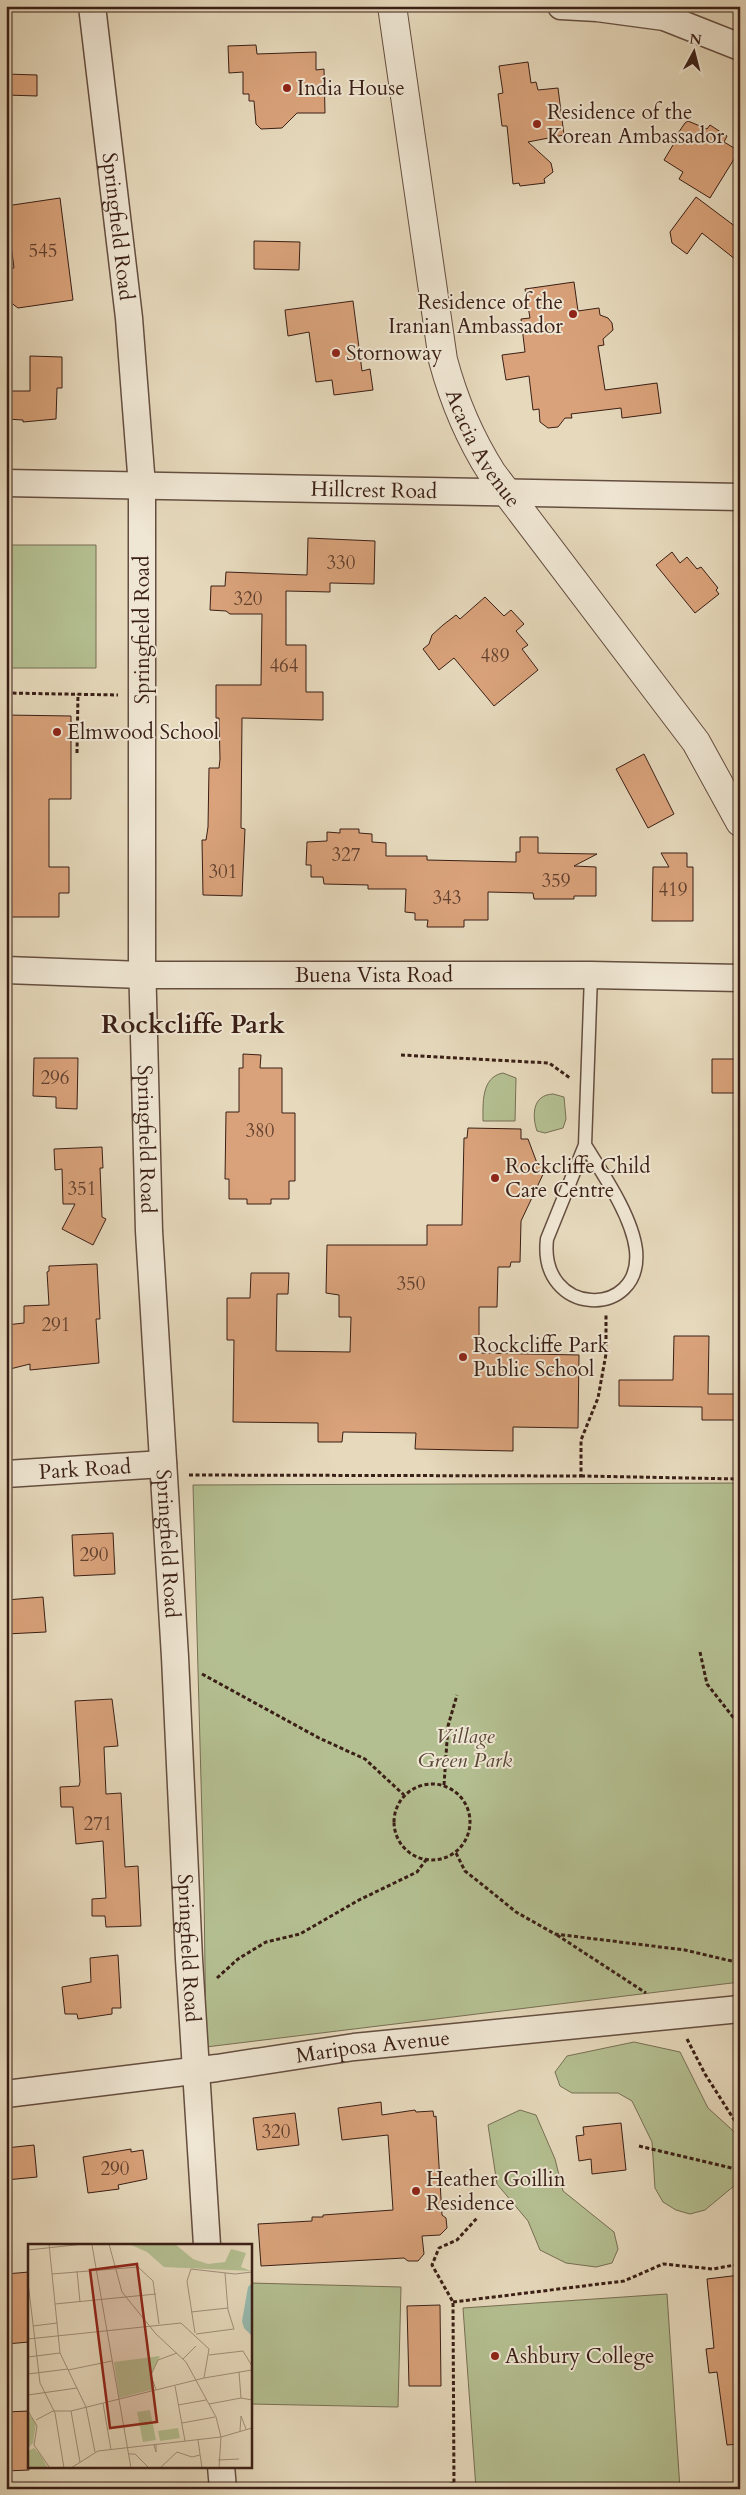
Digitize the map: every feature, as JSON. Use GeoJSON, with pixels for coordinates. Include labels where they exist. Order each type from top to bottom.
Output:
{"type":"FeatureCollection","features":[{"type":"Feature","properties":{"kind":"street","name":"Springfield Road"},"geometry":{"type":"LineString","coordinates":[[92,6],[129,318],[142,486],[142,975],[149,1231],[174,1469],[175,1657],[207,2244]]}},
{"type":"Feature","properties":{"kind":"street","name":"Acacia Avenue"},"geometry":{"type":"LineString","coordinates":[[392,6],[443,360],[457,407],[492,473],[508,491],[696,742],[740,822]]}},
{"type":"Feature","properties":{"kind":"street"},"geometry":{"type":"LineString","coordinates":[[561,6],[597,8],[664,17],[740,46]]}},
{"type":"Feature","properties":{"kind":"street","name":"Hillcrest Road"},"geometry":{"type":"LineString","coordinates":[[6,483],[508,491],[740,497]]}},
{"type":"Feature","properties":{"kind":"street","name":"Buena Vista Road"},"geometry":{"type":"LineString","coordinates":[[6,970],[142,975],[591,975],[740,978]]}},
{"type":"Feature","properties":{"kind":"street","name":"Park Road"},"geometry":{"type":"LineString","coordinates":[[6,1474],[174,1469]]}},
{"type":"Feature","properties":{"kind":"street","name":"Mariposa Avenue"},"geometry":{"type":"LineString","coordinates":[[6,2094],[196,2070],[354,2047],[740,2009]]}},
{"type":"Feature","properties":{"kind":"street"},"geometry":{"type":"LineString","coordinates":[[221,2468],[223,2489]]}},
{"type":"Feature","properties":{"kind":"lane"},"geometry":{"type":"LineString","coordinates":[[585,1144],[607,1181],[627,1221],[636,1250],[634,1266],[627,1284],[613,1298],[604,1300],[583,1298],[563,1289],[549,1271],[545,1254],[547,1239],[585,1144],[591,975]]}},
{"type":"Feature","properties":{"kind":"path"},"geometry":{"type":"LineString","coordinates":[[6,693],[143,695]]}},
{"type":"Feature","properties":{"kind":"path"},"geometry":{"type":"LineString","coordinates":[[77,753],[78,694]]}},
{"type":"Feature","properties":{"kind":"path"},"geometry":{"type":"LineString","coordinates":[[401,1055],[550,1063],[587,1092]]}},
{"type":"Feature","properties":{"kind":"path"},"geometry":{"type":"LineString","coordinates":[[580,1476],[580,1440],[598,1398],[606,1354],[604,1300]]}},
{"type":"Feature","properties":{"kind":"path"},"geometry":{"type":"LineString","coordinates":[[174,1469],[740,1479]]}},
{"type":"Feature","properties":{"kind":"path"},"geometry":{"type":"LineString","coordinates":[[700,1652],[707,1684],[733,1718],[740,1721]]}},
{"type":"Feature","properties":{"kind":"path"},"geometry":{"type":"LineString","coordinates":[[202,1674],[319,1738],[365,1759],[404,1795]]}},
{"type":"Feature","properties":{"kind":"path"},"geometry":{"type":"LineString","coordinates":[[444,1785],[448,1726],[457,1695]]}},
{"type":"Feature","properties":{"kind":"path"},"geometry":{"type":"LineString","coordinates":[[422,1784],[444,1785],[461,1796],[470,1815],[468,1836],[456,1853],[442,1859],[426,1860],[412,1854],[397,1837],[394,1815],[404,1795],[422,1784]]}},
{"type":"Feature","properties":{"kind":"path"},"geometry":{"type":"LineString","coordinates":[[456,1853],[465,1870],[516,1912],[555,1934],[659,2002],[676,2016],[705,2074],[740,2129]]}},
{"type":"Feature","properties":{"kind":"path"},"geometry":{"type":"LineString","coordinates":[[218,1978],[238,1959],[266,1942],[300,1934],[359,1900],[417,1872],[426,1860]]}},
{"type":"Feature","properties":{"kind":"path"},"geometry":{"type":"LineString","coordinates":[[555,1934],[685,1950],[740,1963]]}},
{"type":"Feature","properties":{"kind":"path"},"geometry":{"type":"LineString","coordinates":[[639,2146],[740,2170]]}},
{"type":"Feature","properties":{"kind":"path"},"geometry":{"type":"LineString","coordinates":[[454,2489],[453,2302],[432,2265],[439,2248],[457,2240],[477,2218]]}},
{"type":"Feature","properties":{"kind":"path"},"geometry":{"type":"LineString","coordinates":[[453,2302],[624,2281],[663,2264],[713,2269],[740,2264]]}},
{"type":"Feature","properties":{"kind":"path"},"geometry":{"type":"LineString","coordinates":[[431,2489],[454,2483]]}},
{"type":"Feature","properties":{"kind":"green space"},"geometry":{"type":"Polygon","coordinates":[[[6,545],[96,545],[96,668],[6,668],[6,545]]]}},
{"type":"Feature","properties":{"kind":"green space"},"geometry":{"type":"Polygon","coordinates":[[[503,1073],[516,1078],[515,1121],[483,1121],[487,1085],[496,1076],[503,1073]]]}},
{"type":"Feature","properties":{"kind":"green space"},"geometry":{"type":"Polygon","coordinates":[[[553,1094],[564,1097],[566,1119],[563,1128],[545,1133],[537,1131],[534,1113],[537,1102],[546,1095],[553,1094]]]}},
{"type":"Feature","properties":{"kind":"green space","name":"Village Green Park"},"geometry":{"type":"Polygon","coordinates":[[[740,1483],[740,1982],[206,2047],[204,1891],[193,1485],[740,1483]]]}},
{"type":"Feature","properties":{"kind":"green space"},"geometry":{"type":"Polygon","coordinates":[[[634,2042],[680,2052],[708,2108],[740,2137],[740,2181],[705,2210],[690,2214],[676,2210],[663,2202],[655,2188],[652,2142],[632,2101],[618,2093],[572,2093],[560,2086],[555,2072],[567,2056],[634,2042]]]}},
{"type":"Feature","properties":{"kind":"green space"},"geometry":{"type":"Polygon","coordinates":[[[520,2110],[536,2115],[555,2159],[563,2191],[614,2232],[618,2249],[612,2263],[596,2267],[566,2263],[540,2250],[528,2221],[497,2184],[488,2125],[520,2110]]]}},
{"type":"Feature","properties":{"kind":"green space"},"geometry":{"type":"Polygon","coordinates":[[[251,2283],[401,2287],[398,2407],[251,2404],[251,2283]]]}},
{"type":"Feature","properties":{"kind":"green space"},"geometry":{"type":"Polygon","coordinates":[[[667,2294],[680,2489],[476,2489],[463,2308],[667,2294]]]}},
{"type":"Feature","properties":{"kind":"building","name":"India House"},"geometry":{"type":"Polygon","coordinates":[[[256,45],[257,54],[316,52],[316,70],[324,69],[325,113],[297,113],[282,128],[261,129],[256,124],[254,101],[249,101],[249,94],[243,94],[243,72],[229,73],[228,46],[256,45]]]}},
{"type":"Feature","properties":{"kind":"building"},"geometry":{"type":"Polygon","coordinates":[[[528,62],[531,83],[536,82],[538,90],[558,88],[564,135],[528,142],[551,163],[553,172],[544,179],[545,183],[520,186],[519,183],[513,184],[507,126],[502,126],[498,94],[503,93],[499,66],[528,62]]]}},
{"type":"Feature","properties":{"kind":"building"},"geometry":{"type":"Polygon","coordinates":[[[6,74],[37,75],[37,96],[6,95],[6,74]]]}},
{"type":"Feature","properties":{"kind":"building"},"geometry":{"type":"Polygon","coordinates":[[[688,121],[707,129],[710,125],[727,136],[724,142],[739,151],[710,198],[679,179],[683,172],[664,160],[676,140],[674,139],[688,121]]]}},
{"type":"Feature","properties":{"kind":"building"},"geometry":{"type":"Polygon","coordinates":[[[696,197],[740,230],[740,263],[702,233],[687,254],[672,243],[670,232],[696,197]]]}},
{"type":"Feature","properties":{"kind":"building"},"geometry":{"type":"Polygon","coordinates":[[[60,198],[73,300],[18,308],[6,299],[6,269],[14,268],[6,206],[60,198]]]}},
{"type":"Feature","properties":{"kind":"building"},"geometry":{"type":"Polygon","coordinates":[[[254,241],[300,242],[299,270],[254,269],[254,241]]]}},
{"type":"Feature","properties":{"kind":"building"},"geometry":{"type":"Polygon","coordinates":[[[574,282],[578,311],[599,308],[600,315],[608,318],[612,323],[613,330],[603,339],[604,345],[598,346],[605,390],[657,383],[661,413],[622,418],[621,408],[571,414],[572,418],[565,418],[558,427],[548,428],[540,422],[539,409],[533,410],[529,376],[506,380],[502,355],[525,352],[521,319],[530,318],[525,289],[574,282]]]}},
{"type":"Feature","properties":{"kind":"building","name":"Stornoway"},"geometry":{"type":"Polygon","coordinates":[[[353,301],[362,371],[370,369],[373,390],[334,395],[332,380],[316,382],[309,332],[288,336],[285,310],[353,301]]]}},
{"type":"Feature","properties":{"kind":"building"},"geometry":{"type":"Polygon","coordinates":[[[30,356],[62,357],[62,388],[57,388],[56,419],[23,422],[23,420],[6,419],[6,391],[30,391],[30,356]]]}},
{"type":"Feature","properties":{"kind":"building"},"geometry":{"type":"Polygon","coordinates":[[[308,538],[375,541],[374,584],[330,583],[330,592],[286,591],[286,645],[306,645],[306,692],[323,692],[323,720],[242,718],[241,828],[245,829],[242,896],[203,895],[202,840],[206,840],[208,827],[209,768],[219,768],[220,759],[219,718],[216,718],[216,685],[261,685],[262,614],[230,614],[226,611],[210,610],[211,586],[225,586],[226,572],[307,575],[308,538]]]}},
{"type":"Feature","properties":{"kind":"building"},"geometry":{"type":"Polygon","coordinates":[[[672,552],[680,563],[687,557],[697,569],[701,567],[718,588],[716,590],[719,594],[695,613],[656,565],[672,552]]]}},
{"type":"Feature","properties":{"kind":"building"},"geometry":{"type":"Polygon","coordinates":[[[485,597],[504,616],[511,610],[524,624],[516,631],[528,645],[522,649],[538,670],[494,706],[454,658],[439,670],[423,649],[429,644],[432,635],[443,625],[456,615],[460,619],[485,597]]]}},
{"type":"Feature","properties":{"kind":"building"},"geometry":{"type":"Polygon","coordinates":[[[6,715],[71,716],[71,799],[49,799],[49,867],[69,867],[69,893],[59,893],[59,917],[6,917],[6,715]]]}},
{"type":"Feature","properties":{"kind":"building"},"geometry":{"type":"Polygon","coordinates":[[[644,754],[674,814],[648,828],[616,769],[644,754]]]}},
{"type":"Feature","properties":{"kind":"building"},"geometry":{"type":"Polygon","coordinates":[[[340,829],[359,829],[359,833],[372,834],[372,842],[386,843],[386,856],[427,856],[427,860],[516,862],[516,852],[520,852],[520,837],[538,837],[538,853],[597,854],[574,866],[596,867],[596,896],[574,896],[574,899],[534,899],[533,893],[488,892],[488,920],[464,920],[464,927],[427,927],[428,920],[415,920],[415,913],[405,912],[406,889],[368,889],[368,885],[324,884],[323,877],[311,877],[311,865],[306,865],[307,842],[327,841],[327,832],[340,833],[340,829]]]}},
{"type":"Feature","properties":{"kind":"building"},"geometry":{"type":"Polygon","coordinates":[[[661,853],[687,853],[687,867],[693,867],[693,921],[652,921],[653,867],[669,867],[661,853]]]}},
{"type":"Feature","properties":{"kind":"building"},"geometry":{"type":"Polygon","coordinates":[[[243,1054],[261,1055],[260,1068],[282,1068],[282,1113],[295,1113],[295,1181],[289,1181],[289,1199],[271,1199],[271,1204],[247,1204],[247,1199],[229,1199],[229,1179],[225,1179],[226,1112],[239,1112],[239,1068],[243,1068],[243,1054]]]}},
{"type":"Feature","properties":{"kind":"building"},"geometry":{"type":"Polygon","coordinates":[[[34,1058],[78,1058],[77,1109],[56,1108],[56,1097],[33,1096],[34,1058]]]}},
{"type":"Feature","properties":{"kind":"building"},"geometry":{"type":"Polygon","coordinates":[[[712,1059],[740,1059],[740,1093],[712,1093],[712,1059]]]}},
{"type":"Feature","properties":{"kind":"building"},"geometry":{"type":"Polygon","coordinates":[[[468,1128],[521,1129],[521,1139],[528,1139],[537,1163],[546,1168],[521,1221],[520,1262],[511,1262],[510,1267],[498,1267],[497,1307],[479,1307],[479,1353],[579,1355],[578,1428],[513,1427],[513,1451],[415,1449],[416,1433],[343,1432],[342,1442],[318,1442],[318,1423],[233,1422],[234,1340],[227,1340],[227,1298],[250,1298],[251,1273],[289,1273],[288,1294],[277,1294],[276,1351],[350,1352],[351,1317],[339,1317],[339,1295],[326,1293],[327,1245],[427,1245],[427,1225],[462,1225],[464,1138],[467,1138],[468,1128]]]}},
{"type":"Feature","properties":{"kind":"building"},"geometry":{"type":"Polygon","coordinates":[[[102,1147],[103,1168],[100,1168],[102,1217],[106,1219],[93,1245],[62,1229],[75,1204],[63,1204],[62,1169],[55,1170],[54,1149],[102,1147]]]}},
{"type":"Feature","properties":{"kind":"building"},"geometry":{"type":"Polygon","coordinates":[[[97,1264],[100,1319],[96,1319],[99,1363],[30,1370],[30,1364],[6,1370],[6,1325],[24,1323],[24,1306],[49,1305],[47,1272],[49,1271],[49,1266],[97,1264]]]}},
{"type":"Feature","properties":{"kind":"building"},"geometry":{"type":"Polygon","coordinates":[[[674,1336],[709,1336],[708,1394],[737,1394],[737,1420],[702,1420],[702,1407],[619,1406],[619,1380],[673,1380],[674,1336]]]}},
{"type":"Feature","properties":{"kind":"building"},"geometry":{"type":"Polygon","coordinates":[[[113,1533],[115,1574],[74,1576],[72,1535],[113,1533]]]}},
{"type":"Feature","properties":{"kind":"building"},"geometry":{"type":"Polygon","coordinates":[[[43,1597],[46,1632],[6,1634],[6,1600],[43,1597]]]}},
{"type":"Feature","properties":{"kind":"building"},"geometry":{"type":"Polygon","coordinates":[[[112,1699],[118,1746],[104,1747],[106,1794],[121,1793],[125,1867],[138,1866],[141,1926],[106,1927],[105,1916],[92,1916],[92,1899],[106,1898],[103,1841],[76,1844],[73,1807],[61,1807],[60,1787],[79,1786],[80,1782],[75,1701],[112,1699]]]}},
{"type":"Feature","properties":{"kind":"building"},"geometry":{"type":"Polygon","coordinates":[[[118,1955],[121,2008],[112,2008],[112,2014],[78,2019],[77,2014],[65,2014],[62,1987],[91,1982],[90,1958],[118,1955]]]}},
{"type":"Feature","properties":{"kind":"building","name":"Heather Goillin Residence"},"geometry":{"type":"Polygon","coordinates":[[[381,2102],[382,2115],[415,2110],[416,2112],[433,2111],[434,2117],[436,2116],[442,2215],[446,2218],[447,2228],[440,2235],[422,2236],[424,2254],[418,2261],[408,2261],[404,2258],[261,2266],[258,2224],[312,2221],[312,2217],[323,2217],[323,2215],[393,2210],[388,2135],[342,2140],[338,2108],[381,2102]]]}},
{"type":"Feature","properties":{"kind":"building"},"geometry":{"type":"Polygon","coordinates":[[[295,2113],[299,2145],[257,2150],[253,2118],[295,2113]]]}},
{"type":"Feature","properties":{"kind":"building"},"geometry":{"type":"Polygon","coordinates":[[[621,2123],[626,2170],[592,2174],[591,2159],[579,2161],[576,2136],[584,2135],[583,2127],[621,2123]]]}},
{"type":"Feature","properties":{"kind":"building"},"geometry":{"type":"Polygon","coordinates":[[[34,2145],[37,2177],[6,2180],[6,2148],[34,2145]]]}},
{"type":"Feature","properties":{"kind":"building"},"geometry":{"type":"Polygon","coordinates":[[[131,2149],[131,2152],[143,2150],[147,2179],[118,2185],[119,2189],[88,2193],[83,2157],[131,2149]]]}},
{"type":"Feature","properties":{"kind":"building"},"geometry":{"type":"Polygon","coordinates":[[[28,2272],[28,2342],[6,2344],[6,2274],[28,2272]]]}},
{"type":"Feature","properties":{"kind":"building","name":"Ashbury College"},"geometry":{"type":"Polygon","coordinates":[[[740,2275],[740,2444],[727,2445],[717,2372],[709,2373],[706,2349],[714,2348],[707,2279],[740,2275]]]}},
{"type":"Feature","properties":{"kind":"building"},"geometry":{"type":"Polygon","coordinates":[[[440,2305],[441,2386],[409,2386],[407,2306],[440,2305]]]}},
{"type":"Feature","properties":{"kind":"building"},"geometry":{"type":"Polygon","coordinates":[[[28,2411],[29,2470],[6,2471],[6,2412],[28,2411]]]}},
{"type":"Feature","properties":{"kind":"place","name":"India House"},"geometry":{"type":"Point","coordinates":[287,88]}},
{"type":"Feature","properties":{"kind":"place","name":"Residence of the Korean Ambassador"},"geometry":{"type":"Point","coordinates":[537,124]}},
{"type":"Feature","properties":{"kind":"place","name":"Residence of the Iranian Ambassador"},"geometry":{"type":"Point","coordinates":[573,314]}},
{"type":"Feature","properties":{"kind":"place","name":"Stornoway"},"geometry":{"type":"Point","coordinates":[336,353]}},
{"type":"Feature","properties":{"kind":"place","name":"Elmwood School"},"geometry":{"type":"Point","coordinates":[57,732]}},
{"type":"Feature","properties":{"kind":"place","name":"Rockcliffe Child Care Centre"},"geometry":{"type":"Point","coordinates":[495,1178]}},
{"type":"Feature","properties":{"kind":"place","name":"Rockcliffe Park Public School"},"geometry":{"type":"Point","coordinates":[463,1357]}},
{"type":"Feature","properties":{"kind":"place","name":"Heather Goillin Residence"},"geometry":{"type":"Point","coordinates":[416,2191]}},
{"type":"Feature","properties":{"kind":"place","name":"Ashbury College"},"geometry":{"type":"Point","coordinates":[495,2356]}},
{"type":"Feature","properties":{"kind":"district","name":"Rockcliffe Park"},"geometry":{"type":"Point","coordinates":[193,1024]}}]}
